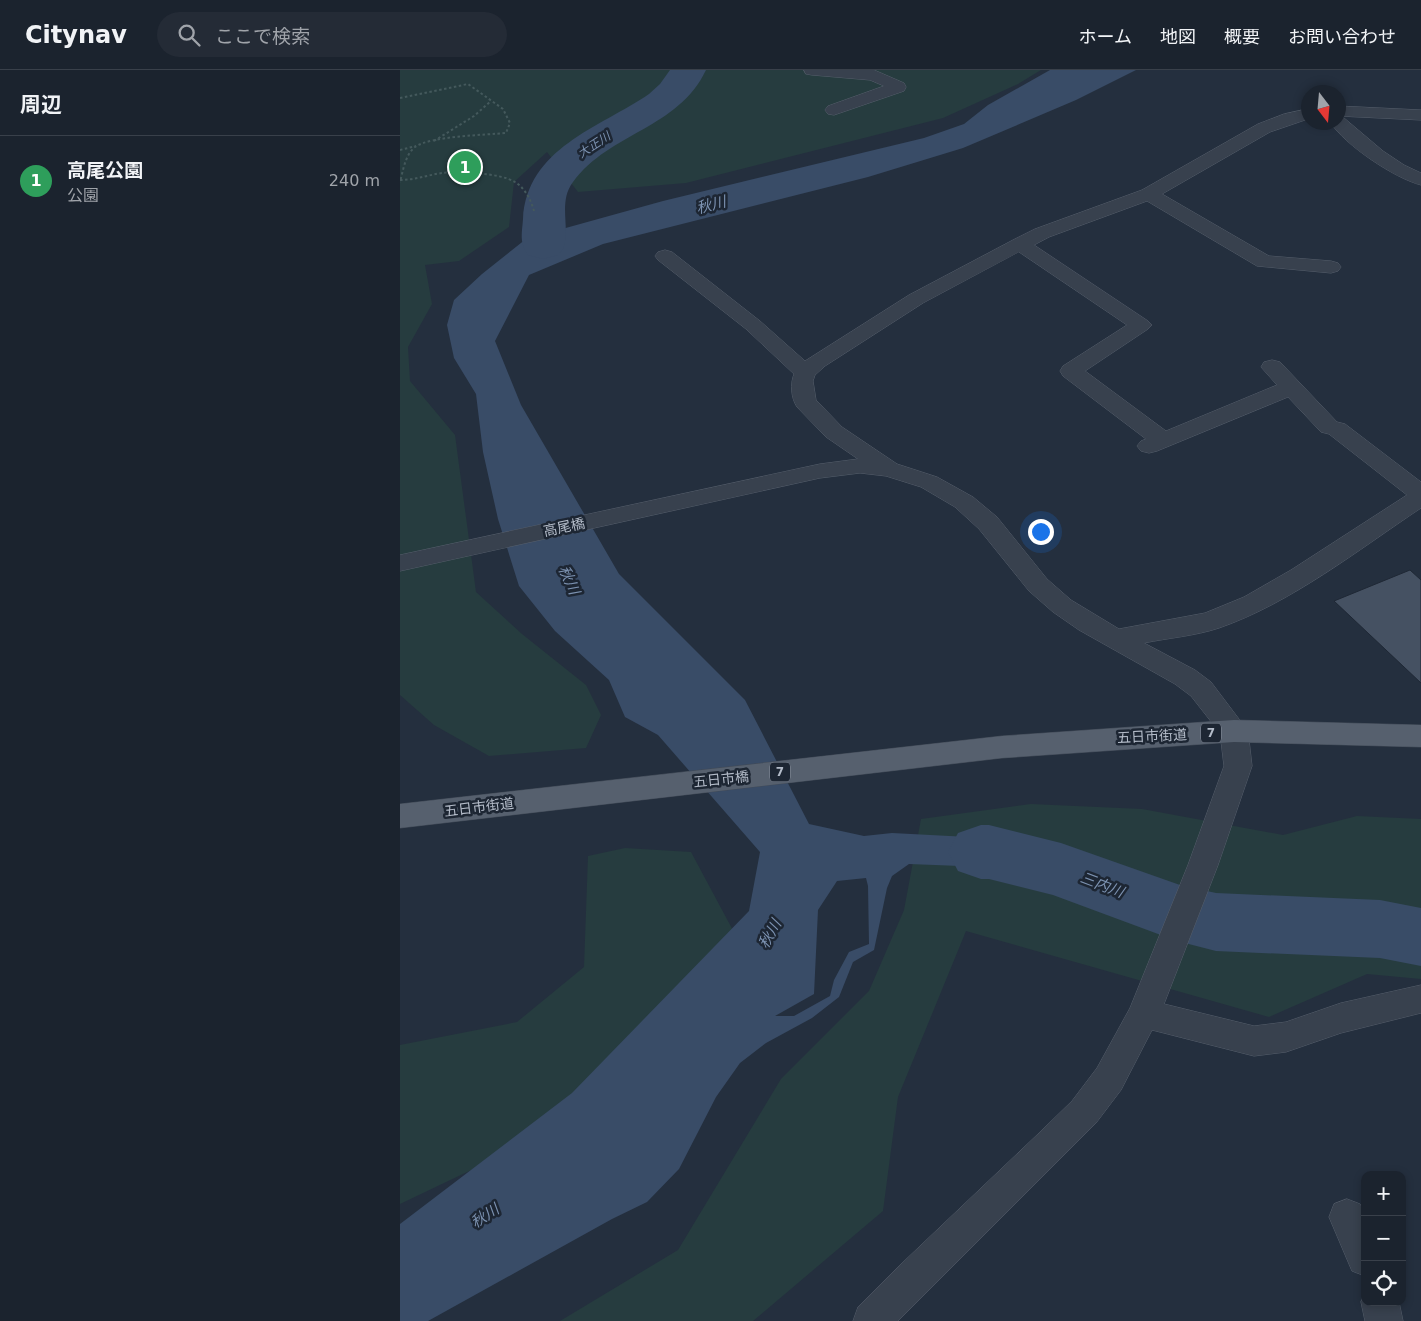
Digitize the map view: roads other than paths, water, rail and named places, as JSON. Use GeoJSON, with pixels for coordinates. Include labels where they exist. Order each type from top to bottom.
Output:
{"type":"FeatureCollection","features":[{"type":"Feature","properties":{"kind":"main road","name":"五日市街道"},"geometry":{"type":"LineString","coordinates":[[1002,747],[1234,732],[1421,736]]}},
{"type":"Feature","properties":{"kind":"main road","name":"五日市橋"},"geometry":{"type":"LineString","coordinates":[[558,798],[1002,747]]}},
{"type":"Feature","properties":{"kind":"main road","name":"五日市街道"},"geometry":{"type":"LineString","coordinates":[[400,816],[558,798]]}},
{"type":"Feature","properties":{"kind":"street"},"geometry":{"type":"LineString","coordinates":[[812,70],[874,75],[898,87],[834,110]]}},
{"type":"Feature","properties":{"kind":"street"},"geometry":{"type":"LineString","coordinates":[[1346,111],[1421,115]]}},
{"type":"Feature","properties":{"kind":"street"},"geometry":{"type":"LineString","coordinates":[[872,1321],[911,1280],[1084,1112],[1120,1060],[1149,1001],[1203,865],[1238,766],[1234,732],[1210,699],[1194,683],[1070,612],[1049,596],[988,523],[964,502],[930,482],[889,469],[834,432],[805,402],[802,381],[805,373],[817,361],[916,299],[1042,233],[1149,194],[1264,128],[1301,116]]}},
{"type":"Feature","properties":{"kind":"street"},"geometry":{"type":"LineString","coordinates":[[1346,129],[1384,162],[1421,179]]}},
{"type":"Feature","properties":{"kind":"street"},"geometry":{"type":"LineString","coordinates":[[1149,194],[1264,262],[1331,267]]}},
{"type":"Feature","properties":{"kind":"street"},"geometry":{"type":"LineString","coordinates":[[1020,244],[1141,325],[1071,371],[1156,443],[1292,387]]}},
{"type":"Feature","properties":{"kind":"street"},"geometry":{"type":"LineString","coordinates":[[665,256],[753,325],[805,373]]}},
{"type":"Feature","properties":{"kind":"street"},"geometry":{"type":"LineString","coordinates":[[1116,639],[1210,621],[1253,603],[1300,576],[1417,487],[1336,429],[1329,427],[1272,367]]}},
{"type":"Feature","properties":{"kind":"street","name":"高尾橋"},"geometry":{"type":"LineString","coordinates":[[400,563],[835,468],[860,466],[889,469]]}},
{"type":"Feature","properties":{"kind":"street"},"geometry":{"type":"LineString","coordinates":[[1149,1001],[1254,1041],[1286,1037],[1398,1002],[1421,999]]}},
{"type":"Feature","properties":{"kind":"street"},"geometry":{"type":"LineString","coordinates":[[1347,1217],[1361,1249]]}},
{"type":"Feature","properties":{"kind":"street"},"geometry":{"type":"LineString","coordinates":[[1381,1306],[1384,1321]]}},
{"type":"Feature","properties":{"kind":"water","name":"秋川"},"geometry":{"type":"Polygon","coordinates":[[[1050,70],[1136,70],[1076,100],[963,148],[868,177],[603,244],[529,275],[495,341],[521,405],[619,574],[745,700],[809,824],[864,836],[892,833],[1007,839],[1061,870],[909,864],[892,876],[887,888],[874,950],[853,962],[839,997],[812,1018],[766,1043],[740,1063],[716,1097],[679,1169],[647,1202],[612,1219],[428,1321],[400,1321],[400,1224],[572,1093],[749,911],[760,852],[658,735],[625,717],[609,680],[555,631],[519,586],[498,519],[483,452],[476,394],[454,358],[447,325],[454,300],[482,274],[526,239],[663,201],[924,138],[964,124],[988,105],[1050,70]],[[866,878],[837,881],[818,910],[814,994],[775,1016],[794,1016],[830,996],[834,980],[849,952],[869,944],[868,886],[866,878]]]}},
{"type":"Feature","properties":{"kind":"waterway","name":"大正川"},"geometry":{"type":"LineString","coordinates":[[543,246],[547,192],[559,172],[592,143],[662,102],[682,82],[688,70]]}},
{"type":"Feature","properties":{"kind":"waterway","name":"三内川"},"geometry":{"type":"LineString","coordinates":[[981,852],[989,852],[1061,870],[1177,913],[1216,922],[1380,929],[1421,937]]}},
{"type":"Feature","properties":{"kind":"place","name":"高尾公園"},"geometry":{"type":"Point","coordinates":[465,167]}}]}
